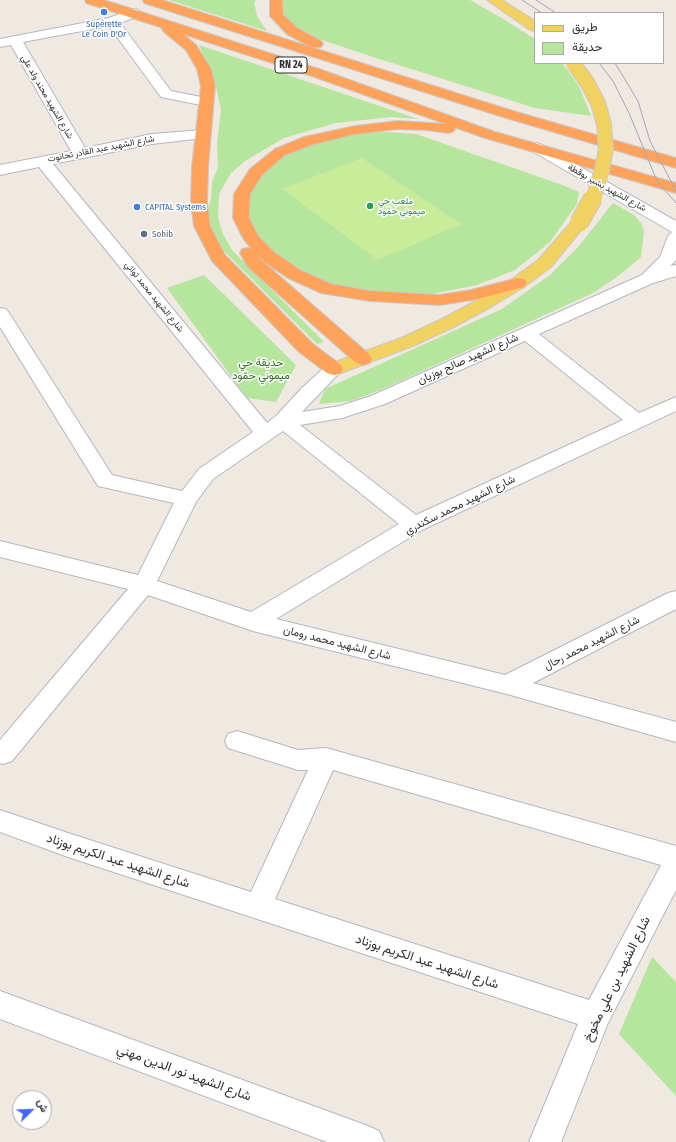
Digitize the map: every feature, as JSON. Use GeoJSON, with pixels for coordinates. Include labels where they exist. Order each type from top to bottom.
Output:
{"type":"FeatureCollection","features":[{"type":"Feature","properties":{"kind":"highway","name":"RN 24"},"geometry":{"type":"LineString","coordinates":[[91,0],[314,72],[490,135],[676,188]]}},
{"type":"Feature","properties":{"kind":"highway","name":"RN 24"},"geometry":{"type":"LineString","coordinates":[[149,0],[568,132],[676,163]]}},
{"type":"Feature","properties":{"kind":"highway"},"geometry":{"type":"LineString","coordinates":[[276,0],[277,16],[292,31],[357,66]]}},
{"type":"Feature","properties":{"kind":"highway"},"geometry":{"type":"LineString","coordinates":[[162,23],[191,48],[204,69],[208,86],[200,167],[199,202],[202,226],[218,257],[306,348],[334,369]]}},
{"type":"Feature","properties":{"kind":"highway"},"geometry":{"type":"LineString","coordinates":[[363,359],[254,263],[242,244],[242,194],[256,172],[280,152],[309,140],[355,130],[398,125],[426,126],[490,135]]}},
{"type":"Feature","properties":{"kind":"highway"},"geometry":{"type":"LineString","coordinates":[[241,218],[252,238],[268,257],[294,274],[327,289],[370,296],[440,300],[472,295],[518,283]]}},
{"type":"Feature","properties":{"kind":"main road"},"geometry":{"type":"LineString","coordinates":[[493,0],[534,25]]}},
{"type":"Feature","properties":{"kind":"main road"},"geometry":{"type":"LineString","coordinates":[[334,369],[363,359],[448,323],[518,283],[545,263],[579,223],[593,198],[602,170],[606,149],[604,124],[598,103],[587,82],[574,64]]}},
{"type":"Feature","properties":{"kind":"street"},"geometry":{"type":"LineString","coordinates":[[0,43],[112,21],[133,13]]}},
{"type":"Feature","properties":{"kind":"street"},"geometry":{"type":"LineString","coordinates":[[112,21],[166,94],[206,102]]}},
{"type":"Feature","properties":{"kind":"street","name":"شارع الشهيد محند ولد علي"},"geometry":{"type":"LineString","coordinates":[[15,40],[80,153]]}},
{"type":"Feature","properties":{"kind":"street","name":"شارع الشهيد عبد القادر تحانوت"},"geometry":{"type":"LineString","coordinates":[[0,170],[152,139],[203,134]]}},
{"type":"Feature","properties":{"kind":"street","name":"شارع الشهيد بشير بوقطة"},"geometry":{"type":"LineString","coordinates":[[536,148],[676,228]]}},
{"type":"Feature","properties":{"kind":"street","name":"شارع الشهيد محمد تواتي"},"geometry":{"type":"LineString","coordinates":[[43,161],[264,433]]}},
{"type":"Feature","properties":{"kind":"street","name":"شارع الشهيد صالح بوزيان"},"geometry":{"type":"LineString","coordinates":[[647,279],[668,259],[676,236]]}},
{"type":"Feature","properties":{"kind":"street","name":"شارع الشهيد صالح بوزيان"},"geometry":{"type":"LineString","coordinates":[[283,421],[342,412],[378,400],[647,279],[676,270]]}},
{"type":"Feature","properties":{"kind":"street"},"geometry":{"type":"LineString","coordinates":[[0,313],[105,481],[187,499]]}},
{"type":"Feature","properties":{"kind":"street"},"geometry":{"type":"LineString","coordinates":[[526,333],[637,422]]}},
{"type":"Feature","properties":{"kind":"street"},"geometry":{"type":"LineString","coordinates":[[3,754],[144,585],[187,499],[206,474],[283,421],[309,392],[334,369]]}},
{"type":"Feature","properties":{"kind":"street","name":"شارع الشهيد محمد سكندري"},"geometry":{"type":"LineString","coordinates":[[253,622],[414,525],[676,403]]}},
{"type":"Feature","properties":{"kind":"street"},"geometry":{"type":"LineString","coordinates":[[283,421],[414,525]]}},
{"type":"Feature","properties":{"kind":"street","name":"شارع الشهيد محمد رومان"},"geometry":{"type":"LineString","coordinates":[[0,549],[144,585],[253,622],[507,685],[676,732]]}},
{"type":"Feature","properties":{"kind":"street","name":"شارع الشهيد محمد رحال"},"geometry":{"type":"LineString","coordinates":[[507,685],[676,599]]}},
{"type":"Feature","properties":{"kind":"street"},"geometry":{"type":"LineString","coordinates":[[237,741],[298,760],[326,758],[676,858]]}},
{"type":"Feature","properties":{"kind":"street"},"geometry":{"type":"LineString","coordinates":[[258,907],[326,758]]}},
{"type":"Feature","properties":{"kind":"street","name":"شارع الشهيد عبد الكريم بوزناد"},"geometry":{"type":"LineString","coordinates":[[0,821],[68,845],[596,1016]]}},
{"type":"Feature","properties":{"kind":"street","name":"شارع الشهيد بن علي مخوخ"},"geometry":{"type":"LineString","coordinates":[[545,1142],[596,1016],[676,863]]}},
{"type":"Feature","properties":{"kind":"street","name":"شارع الشهيد نور الدين مهني"},"geometry":{"type":"LineString","coordinates":[[0,1005],[368,1142]]}},
{"type":"Feature","properties":{"kind":"green space"},"geometry":{"type":"Polygon","coordinates":[[[169,0],[256,0],[254,2],[257,16],[267,31],[169,0]]]}},
{"type":"Feature","properties":{"kind":"green space"},"geometry":{"type":"Polygon","coordinates":[[[281,0],[470,0],[534,38],[534,64],[563,64],[579,86],[591,116],[535,108],[373,57],[298,32],[282,17],[281,0]]]}},
{"type":"Feature","properties":{"kind":"green space"},"geometry":{"type":"Polygon","coordinates":[[[199,45],[418,119],[391,117],[336,123],[284,138],[245,161],[231,173],[219,194],[218,218],[223,234],[232,250],[324,342],[317,344],[224,251],[213,231],[207,213],[211,199],[212,182],[218,167],[217,144],[221,110],[215,82],[199,45]]]}},
{"type":"Feature","properties":{"kind":"green space"},"geometry":{"type":"Polygon","coordinates":[[[387,132],[416,134],[565,186],[579,192],[577,204],[550,242],[515,270],[477,285],[432,294],[410,295],[342,289],[283,264],[251,230],[245,200],[252,183],[274,161],[303,144],[359,133],[387,132]]]}},
{"type":"Feature","properties":{"kind":"green space","name":"ملعب حي ميموني حمّود"},"geometry":{"type":"Polygon","coordinates":[[[362,158],[461,224],[378,260],[282,189],[362,158]]]}},
{"type":"Feature","properties":{"kind":"green space"},"geometry":{"type":"Polygon","coordinates":[[[613,203],[634,215],[641,223],[644,231],[641,257],[617,277],[593,293],[383,389],[351,401],[319,404],[325,389],[502,309],[550,275],[578,247],[613,203]]]}},
{"type":"Feature","properties":{"kind":"green space","name":"حديقة حي ميموني حمّود"},"geometry":{"type":"Polygon","coordinates":[[[204,275],[296,365],[276,402],[247,398],[167,288],[204,275]]]}},
{"type":"Feature","properties":{"kind":"green space"},"geometry":{"type":"Polygon","coordinates":[[[652,957],[676,982],[676,1096],[619,1034],[652,957]]]}},
{"type":"Feature","properties":{"kind":"tram line"},"geometry":{"type":"LineString","coordinates":[[522,0],[540,12]]}},
{"type":"Feature","properties":{"kind":"tram line"},"geometry":{"type":"LineString","coordinates":[[536,0],[554,12]]}},
{"type":"Feature","properties":{"kind":"tram line"},"geometry":{"type":"LineString","coordinates":[[600,64],[613,81],[629,113],[657,181],[676,203]]}},
{"type":"Feature","properties":{"kind":"tram line"},"geometry":{"type":"LineString","coordinates":[[616,64],[638,101],[650,141],[676,191]]}},
{"type":"Feature","properties":{"kind":"place","name":"Supérette Le Coin D'Or"},"geometry":{"type":"Point","coordinates":[104,12]}},
{"type":"Feature","properties":{"kind":"place","name":"ملعب حي ميموني حمّود"},"geometry":{"type":"Point","coordinates":[370,206]}},
{"type":"Feature","properties":{"kind":"place","name":"CAPITAL Systems"},"geometry":{"type":"Point","coordinates":[137,207]}},
{"type":"Feature","properties":{"kind":"place","name":"Sohib"},"geometry":{"type":"Point","coordinates":[144,234]}}]}
